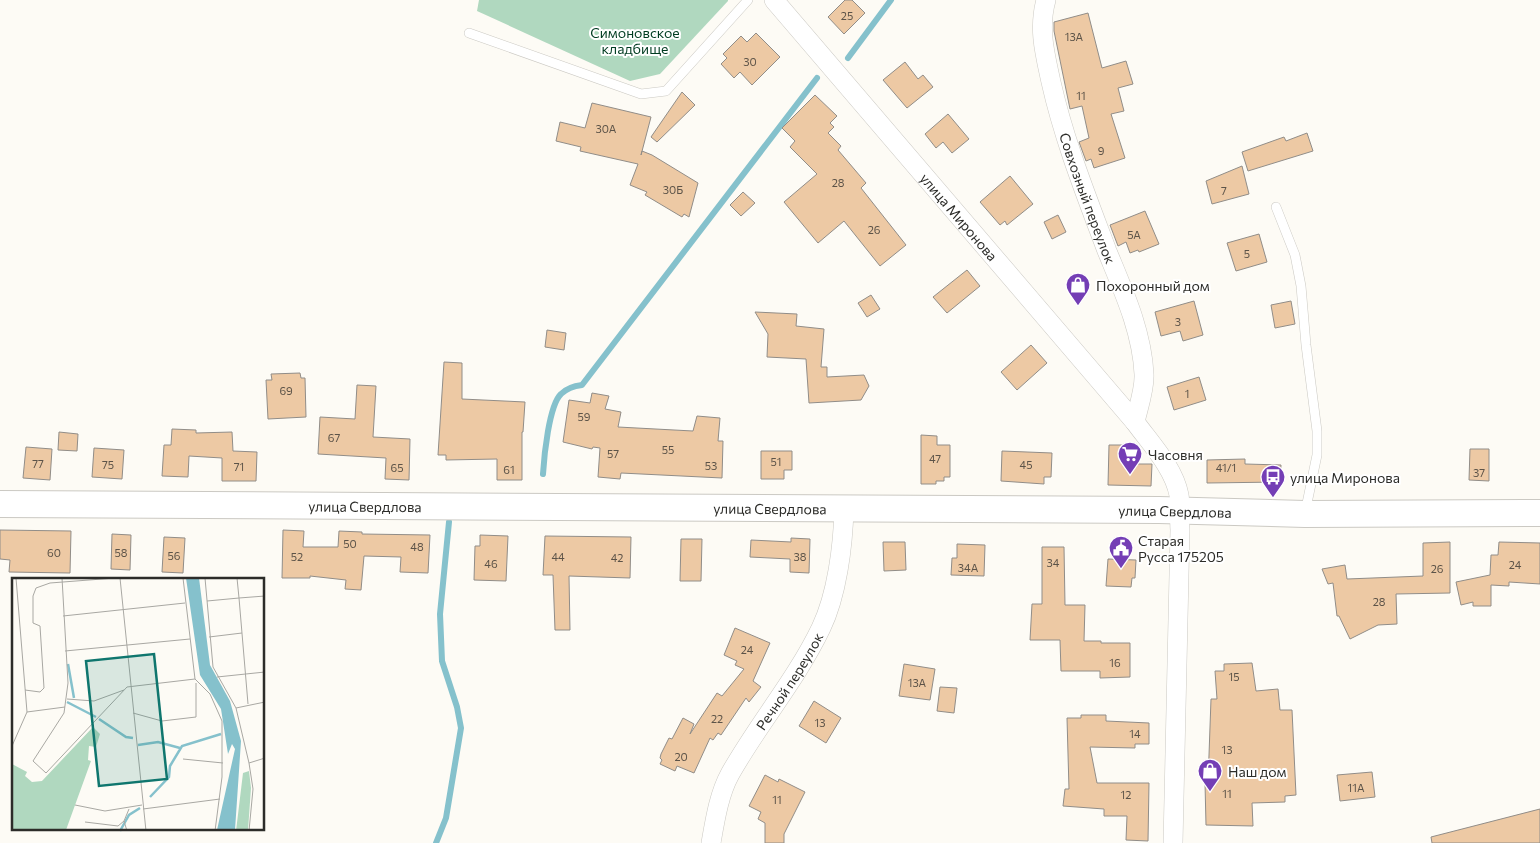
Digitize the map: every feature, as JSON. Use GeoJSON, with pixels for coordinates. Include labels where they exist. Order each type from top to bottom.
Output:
{"type":"FeatureCollection","features":[{"type":"Feature","properties":{"kind":"street","name":"улица Миронова"},"geometry":{"type":"LineString","coordinates":[[774,0],[1135,422],[1165,463],[1179,496],[1173,843]]}},
{"type":"Feature","properties":{"kind":"street","name":"Совхозный переулок"},"geometry":{"type":"LineString","coordinates":[[1046,0],[1041,17],[1042,43],[1062,126],[1074,166],[1130,309],[1139,344],[1145,376],[1135,422]]}},
{"type":"Feature","properties":{"kind":"street","name":"улица Свердлова"},"geometry":{"type":"LineString","coordinates":[[0,504],[1179,511],[1305,514],[1540,514]]}},
{"type":"Feature","properties":{"kind":"street","name":"Речной переулок"},"geometry":{"type":"LineString","coordinates":[[710,843],[717,810],[730,774],[794,678],[822,626],[839,567],[844,509]]}},
{"type":"Feature","properties":{"kind":"lane"},"geometry":{"type":"LineString","coordinates":[[469,33],[641,94],[666,91],[748,0]]}},
{"type":"Feature","properties":{"kind":"lane"},"geometry":{"type":"LineString","coordinates":[[1276,207],[1296,256],[1317,431],[1318,455],[1305,514]]}},
{"type":"Feature","properties":{"kind":"green space","name":"Симоновское кладбище"},"geometry":{"type":"Polygon","coordinates":[[[479,0],[728,1],[660,74],[630,81],[477,11],[479,0]]]}},
{"type":"Feature","properties":{"kind":"building"},"geometry":{"type":"Polygon","coordinates":[[[845,0],[852,0],[865,13],[844,34],[828,17],[845,0]]]}},
{"type":"Feature","properties":{"kind":"building"},"geometry":{"type":"Polygon","coordinates":[[[1088,13],[1102,68],[1126,61],[1133,84],[1118,88],[1124,111],[1111,114],[1125,158],[1094,168],[1091,159],[1086,161],[1079,142],[1089,138],[1082,106],[1070,109],[1054,31],[1054,22],[1088,13]]]}},
{"type":"Feature","properties":{"kind":"building"},"geometry":{"type":"Polygon","coordinates":[[[756,33],[780,57],[752,85],[740,72],[734,78],[721,64],[727,58],[723,54],[741,36],[747,42],[756,33]]]}},
{"type":"Feature","properties":{"kind":"building"},"geometry":{"type":"Polygon","coordinates":[[[905,62],[918,79],[923,75],[933,87],[907,108],[883,80],[905,62]]]}},
{"type":"Feature","properties":{"kind":"building"},"geometry":{"type":"Polygon","coordinates":[[[682,92],[695,105],[657,142],[651,137],[682,92]]]}},
{"type":"Feature","properties":{"kind":"building"},"geometry":{"type":"Polygon","coordinates":[[[815,95],[837,116],[830,123],[834,127],[828,133],[841,146],[838,150],[866,183],[861,188],[906,245],[880,266],[844,221],[818,243],[784,202],[817,174],[790,147],[795,141],[782,128],[815,95]]]}},
{"type":"Feature","properties":{"kind":"building"},"geometry":{"type":"Polygon","coordinates":[[[592,103],[651,117],[642,151],[698,183],[689,217],[684,214],[682,217],[645,195],[647,192],[630,185],[638,164],[580,151],[581,147],[556,141],[560,122],[585,128],[592,103]]]}},
{"type":"Feature","properties":{"kind":"building"},"geometry":{"type":"Polygon","coordinates":[[[948,114],[969,139],[952,153],[943,142],[936,148],[925,134],[948,114]]]}},
{"type":"Feature","properties":{"kind":"building"},"geometry":{"type":"Polygon","coordinates":[[[1307,133],[1313,151],[1248,171],[1242,152],[1284,137],[1286,141],[1307,133]]]}},
{"type":"Feature","properties":{"kind":"building"},"geometry":{"type":"Polygon","coordinates":[[[1242,166],[1249,194],[1212,204],[1206,181],[1242,166]]]}},
{"type":"Feature","properties":{"kind":"building"},"geometry":{"type":"Polygon","coordinates":[[[1010,176],[1033,204],[1007,225],[1005,221],[1000,225],[980,202],[1010,176]]]}},
{"type":"Feature","properties":{"kind":"building"},"geometry":{"type":"Polygon","coordinates":[[[743,192],[755,203],[741,216],[730,205],[743,192]]]}},
{"type":"Feature","properties":{"kind":"building"},"geometry":{"type":"Polygon","coordinates":[[[1145,211],[1159,244],[1139,252],[1138,250],[1130,253],[1126,242],[1118,246],[1110,225],[1145,211]]]}},
{"type":"Feature","properties":{"kind":"building"},"geometry":{"type":"Polygon","coordinates":[[[1058,215],[1066,232],[1052,239],[1044,222],[1058,215]]]}},
{"type":"Feature","properties":{"kind":"building"},"geometry":{"type":"Polygon","coordinates":[[[1259,234],[1267,262],[1236,271],[1227,243],[1259,234]]]}},
{"type":"Feature","properties":{"kind":"building"},"geometry":{"type":"Polygon","coordinates":[[[967,270],[980,286],[947,313],[933,297],[967,270]]]}},
{"type":"Feature","properties":{"kind":"building"},"geometry":{"type":"Polygon","coordinates":[[[871,295],[880,309],[867,317],[858,303],[871,295]]]}},
{"type":"Feature","properties":{"kind":"building"},"geometry":{"type":"Polygon","coordinates":[[[1194,301],[1203,335],[1183,341],[1180,331],[1161,336],[1155,312],[1194,301]]]}},
{"type":"Feature","properties":{"kind":"building"},"geometry":{"type":"Polygon","coordinates":[[[1291,301],[1295,324],[1275,328],[1271,305],[1291,301]]]}},
{"type":"Feature","properties":{"kind":"building"},"geometry":{"type":"Polygon","coordinates":[[[755,312],[797,314],[796,326],[824,329],[821,367],[827,367],[827,377],[864,375],[869,386],[861,400],[809,403],[806,359],[767,357],[768,334],[755,312]]]}},
{"type":"Feature","properties":{"kind":"building"},"geometry":{"type":"Polygon","coordinates":[[[547,330],[566,333],[564,350],[545,347],[547,330]]]}},
{"type":"Feature","properties":{"kind":"building"},"geometry":{"type":"Polygon","coordinates":[[[1031,345],[1047,363],[1017,390],[1001,372],[1031,345]]]}},
{"type":"Feature","properties":{"kind":"building"},"geometry":{"type":"Polygon","coordinates":[[[444,362],[462,363],[462,399],[525,402],[522,432],[522,480],[497,480],[497,459],[446,460],[446,455],[438,455],[444,362]]]}},
{"type":"Feature","properties":{"kind":"building"},"geometry":{"type":"Polygon","coordinates":[[[300,373],[301,378],[305,378],[306,417],[268,419],[266,380],[272,380],[271,374],[300,373]]]}},
{"type":"Feature","properties":{"kind":"building"},"geometry":{"type":"Polygon","coordinates":[[[1199,377],[1206,400],[1174,410],[1167,387],[1199,377]]]}},
{"type":"Feature","properties":{"kind":"building"},"geometry":{"type":"Polygon","coordinates":[[[357,385],[376,386],[373,437],[410,439],[409,480],[385,479],[386,458],[318,454],[320,417],[355,419],[357,385]]]}},
{"type":"Feature","properties":{"kind":"building"},"geometry":{"type":"Polygon","coordinates":[[[592,393],[609,396],[605,409],[621,412],[618,427],[693,431],[697,416],[720,418],[718,441],[723,441],[722,478],[621,473],[620,479],[598,477],[600,448],[593,447],[592,449],[563,442],[569,400],[590,403],[592,393]]]}},
{"type":"Feature","properties":{"kind":"building"},"geometry":{"type":"Polygon","coordinates":[[[172,429],[196,430],[196,433],[232,432],[233,451],[257,452],[256,481],[222,481],[222,458],[189,456],[188,477],[162,476],[164,445],[171,445],[172,429]]]}},
{"type":"Feature","properties":{"kind":"building"},"geometry":{"type":"Polygon","coordinates":[[[59,432],[78,434],[77,451],[58,450],[59,432]]]}},
{"type":"Feature","properties":{"kind":"building"},"geometry":{"type":"Polygon","coordinates":[[[921,435],[937,436],[937,445],[950,445],[950,477],[944,477],[944,481],[936,481],[936,484],[921,484],[921,435]]]}},
{"type":"Feature","properties":{"kind":"building","name":"Часовня"},"geometry":{"type":"Polygon","coordinates":[[[1109,445],[1138,445],[1138,464],[1152,464],[1151,486],[1108,485],[1109,445]]]}},
{"type":"Feature","properties":{"kind":"building"},"geometry":{"type":"Polygon","coordinates":[[[26,447],[52,449],[50,480],[23,478],[26,447]]]}},
{"type":"Feature","properties":{"kind":"building"},"geometry":{"type":"Polygon","coordinates":[[[94,448],[124,450],[122,479],[92,477],[94,448]]]}},
{"type":"Feature","properties":{"kind":"building"},"geometry":{"type":"Polygon","coordinates":[[[1470,449],[1489,449],[1489,481],[1469,480],[1470,449]]]}},
{"type":"Feature","properties":{"kind":"building"},"geometry":{"type":"Polygon","coordinates":[[[761,451],[792,451],[792,470],[784,470],[784,479],[761,479],[761,451]]]}},
{"type":"Feature","properties":{"kind":"building"},"geometry":{"type":"Polygon","coordinates":[[[1002,451],[1052,453],[1051,477],[1044,477],[1044,484],[1001,481],[1002,451]]]}},
{"type":"Feature","properties":{"kind":"building"},"geometry":{"type":"Polygon","coordinates":[[[1245,459],[1245,464],[1281,465],[1280,482],[1207,483],[1207,460],[1245,459]]]}},
{"type":"Feature","properties":{"kind":"building"},"geometry":{"type":"Polygon","coordinates":[[[0,530],[71,531],[70,573],[9,572],[10,560],[0,559],[0,530]]]}},
{"type":"Feature","properties":{"kind":"building"},"geometry":{"type":"Polygon","coordinates":[[[283,530],[304,531],[303,547],[338,547],[339,531],[362,532],[362,534],[430,535],[428,573],[400,572],[401,557],[364,556],[361,590],[345,589],[346,580],[310,576],[310,578],[282,578],[283,530]]]}},
{"type":"Feature","properties":{"kind":"building"},"geometry":{"type":"Polygon","coordinates":[[[112,534],[131,535],[130,570],[111,569],[112,534]]]}},
{"type":"Feature","properties":{"kind":"building"},"geometry":{"type":"Polygon","coordinates":[[[480,535],[508,536],[506,581],[474,580],[475,546],[480,546],[480,535]]]}},
{"type":"Feature","properties":{"kind":"building"},"geometry":{"type":"Polygon","coordinates":[[[545,536],[631,537],[630,578],[569,576],[570,630],[555,630],[553,575],[543,575],[545,536]]]}},
{"type":"Feature","properties":{"kind":"building"},"geometry":{"type":"Polygon","coordinates":[[[164,537],[185,538],[183,573],[162,572],[164,537]]]}},
{"type":"Feature","properties":{"kind":"building"},"geometry":{"type":"Polygon","coordinates":[[[791,538],[810,539],[809,573],[790,572],[790,559],[750,557],[751,540],[791,542],[791,538]]]}},
{"type":"Feature","properties":{"kind":"building"},"geometry":{"type":"Polygon","coordinates":[[[681,539],[702,539],[701,581],[680,581],[681,539]]]}},
{"type":"Feature","properties":{"kind":"building"},"geometry":{"type":"Polygon","coordinates":[[[883,542],[905,542],[906,570],[884,571],[883,542]]]}},
{"type":"Feature","properties":{"kind":"building"},"geometry":{"type":"Polygon","coordinates":[[[1450,542],[1450,593],[1396,594],[1397,624],[1378,625],[1350,639],[1339,616],[1337,616],[1333,583],[1328,584],[1322,569],[1345,565],[1347,579],[1423,576],[1423,543],[1450,542]]]}},
{"type":"Feature","properties":{"kind":"building"},"geometry":{"type":"Polygon","coordinates":[[[1499,542],[1540,543],[1540,584],[1509,582],[1509,586],[1491,585],[1491,606],[1473,606],[1473,602],[1461,605],[1456,582],[1490,575],[1491,555],[1498,555],[1499,542]]]}},
{"type":"Feature","properties":{"kind":"building"},"geometry":{"type":"Polygon","coordinates":[[[957,544],[985,545],[984,576],[951,575],[952,558],[957,558],[957,544]]]}},
{"type":"Feature","properties":{"kind":"building"},"geometry":{"type":"Polygon","coordinates":[[[1042,547],[1064,547],[1065,605],[1085,605],[1084,641],[1130,643],[1130,677],[1100,678],[1100,671],[1061,671],[1060,640],[1030,640],[1032,604],[1042,604],[1042,547]]]}},
{"type":"Feature","properties":{"kind":"building","name":"Старая Русса 175205"},"geometry":{"type":"Polygon","coordinates":[[[1108,559],[1136,560],[1135,578],[1132,578],[1131,587],[1106,586],[1108,559]]]}},
{"type":"Feature","properties":{"kind":"building"},"geometry":{"type":"Polygon","coordinates":[[[735,628],[770,643],[753,681],[761,687],[749,702],[746,698],[721,735],[718,733],[713,740],[710,738],[694,773],[677,766],[675,771],[660,764],[662,760],[660,758],[661,754],[669,738],[672,739],[683,718],[694,724],[690,734],[717,693],[722,696],[744,669],[735,665],[737,661],[724,655],[735,628]]]}},
{"type":"Feature","properties":{"kind":"building"},"geometry":{"type":"Polygon","coordinates":[[[1252,663],[1256,691],[1278,689],[1280,710],[1292,710],[1296,795],[1285,796],[1285,802],[1252,803],[1253,826],[1206,825],[1205,783],[1208,783],[1211,699],[1217,699],[1215,671],[1224,671],[1224,664],[1252,663]]]}},
{"type":"Feature","properties":{"kind":"building"},"geometry":{"type":"Polygon","coordinates":[[[904,664],[935,669],[930,700],[899,696],[904,664]]]}},
{"type":"Feature","properties":{"kind":"building"},"geometry":{"type":"Polygon","coordinates":[[[940,687],[957,688],[954,713],[937,711],[940,687]]]}},
{"type":"Feature","properties":{"kind":"building"},"geometry":{"type":"Polygon","coordinates":[[[814,701],[841,718],[826,743],[799,726],[814,701]]]}},
{"type":"Feature","properties":{"kind":"building"},"geometry":{"type":"Polygon","coordinates":[[[1081,715],[1106,715],[1106,721],[1149,723],[1149,744],[1135,744],[1135,748],[1090,747],[1097,783],[1149,783],[1148,841],[1126,840],[1127,816],[1104,816],[1104,809],[1063,806],[1065,789],[1069,789],[1067,718],[1081,718],[1081,715]]]}},
{"type":"Feature","properties":{"kind":"building"},"geometry":{"type":"Polygon","coordinates":[[[1372,772],[1375,797],[1340,801],[1337,775],[1372,772]]]}},
{"type":"Feature","properties":{"kind":"building"},"geometry":{"type":"Polygon","coordinates":[[[765,775],[778,782],[779,779],[805,792],[784,834],[784,843],[765,843],[765,823],[758,819],[761,812],[749,806],[765,775]]]}},
{"type":"Feature","properties":{"kind":"building"},"geometry":{"type":"Polygon","coordinates":[[[1540,809],[1540,843],[1432,843],[1431,837],[1540,809]]]}},
{"type":"Feature","properties":{"kind":"waterway"},"geometry":{"type":"LineString","coordinates":[[848,58],[891,0]]}},
{"type":"Feature","properties":{"kind":"waterway"},"geometry":{"type":"LineString","coordinates":[[543,474],[550,420],[553,409],[561,394],[566,390],[582,385],[817,78]]}},
{"type":"Feature","properties":{"kind":"waterway"},"geometry":{"type":"LineString","coordinates":[[436,843],[446,818],[461,728],[457,707],[442,661],[440,614],[449,522]]}},
{"type":"Feature","properties":{"kind":"place","name":"Похоронный дом"},"geometry":{"type":"Point","coordinates":[1078,306]}},
{"type":"Feature","properties":{"kind":"place","name":"Часовня"},"geometry":{"type":"Point","coordinates":[1130,475]}},
{"type":"Feature","properties":{"kind":"place","name":"улица Миронова"},"geometry":{"type":"Point","coordinates":[1273,498]}},
{"type":"Feature","properties":{"kind":"place","name":"Старая Русса 175205"},"geometry":{"type":"Point","coordinates":[1121,569]}},
{"type":"Feature","properties":{"kind":"place","name":"Наш дом"},"geometry":{"type":"Point","coordinates":[1210,792]}}]}
